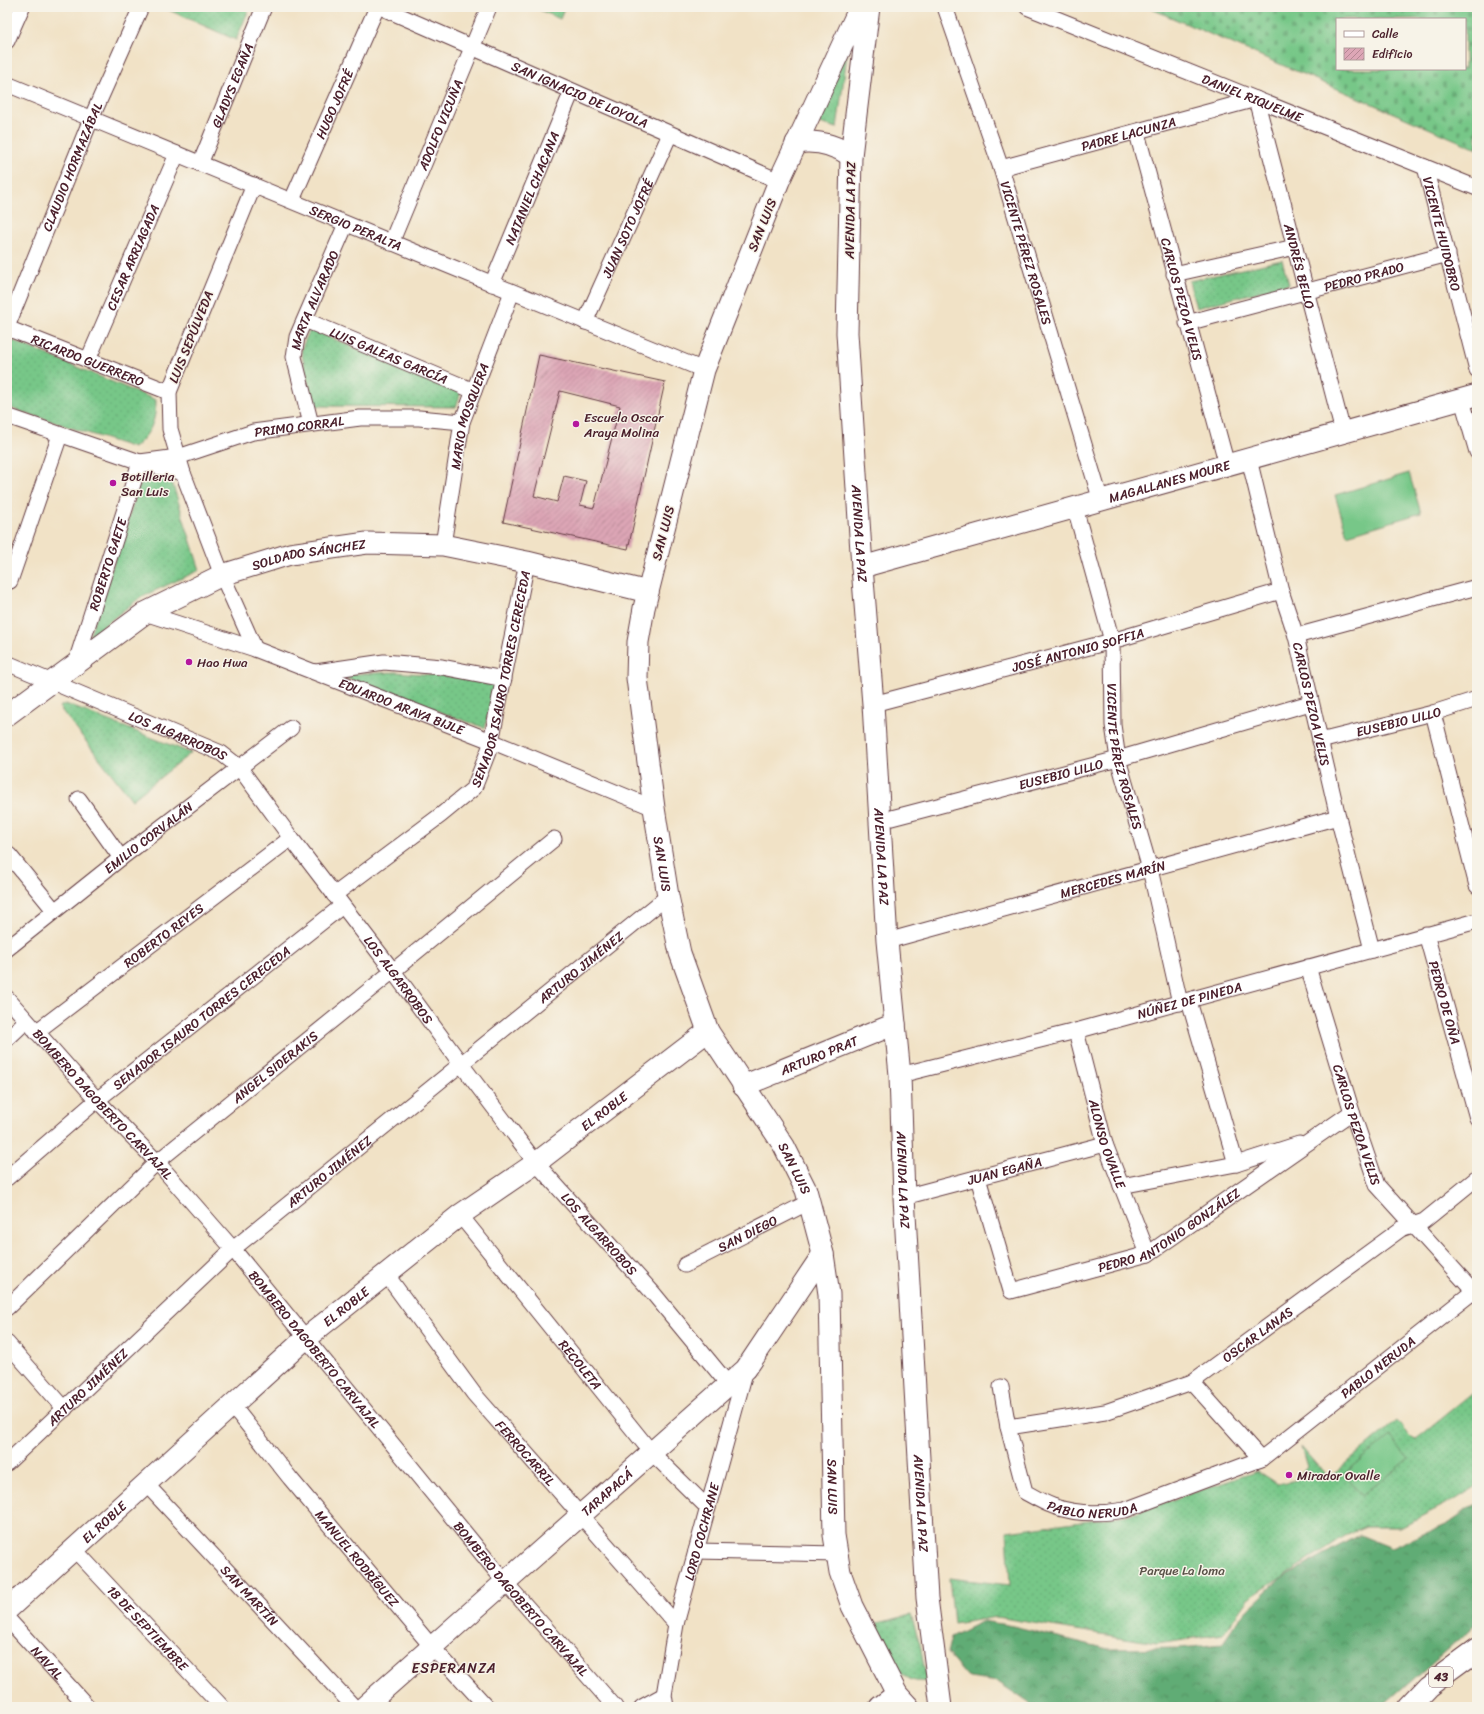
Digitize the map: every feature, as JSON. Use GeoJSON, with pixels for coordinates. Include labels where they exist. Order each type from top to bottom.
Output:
{"type":"FeatureCollection","features":[{"type":"Feature","properties":{"kind":"main road","name":"43"},"geometry":{"type":"LineString","coordinates":[[1408,1707],[1428,1686],[1477,1650]]}},
{"type":"Feature","properties":{"kind":"street"},"geometry":{"type":"LineString","coordinates":[[7,42],[22,7]]}},
{"type":"Feature","properties":{"kind":"street","name":"CLAUDIO HORMAZÁBAL"},"geometry":{"type":"LineString","coordinates":[[7,327],[91,119],[141,7]]}},
{"type":"Feature","properties":{"kind":"street","name":"GLADYS EGAÑA"},"geometry":{"type":"LineString","coordinates":[[200,164],[264,7]]}},
{"type":"Feature","properties":{"kind":"street","name":"HUGO JOFRÉ"},"geometry":{"type":"LineString","coordinates":[[292,200],[377,7]]}},
{"type":"Feature","properties":{"kind":"street","name":"SAN IGNACIO DE LOYOLA"},"geometry":{"type":"LineString","coordinates":[[380,7],[779,181]]}},
{"type":"Feature","properties":{"kind":"street","name":"ADOLFO VICUÑA"},"geometry":{"type":"LineString","coordinates":[[391,243],[471,47],[489,7]]}},
{"type":"Feature","properties":{"kind":"street","name":"SAN LUIS"},"geometry":{"type":"LineString","coordinates":[[860,7],[779,181],[704,370],[644,608],[638,642],[638,678],[654,808],[668,896],[680,953],[708,1031],[784,1146],[806,1190],[823,1254],[829,1294],[834,1535],[840,1572],[852,1606],[903,1700]]}},
{"type":"Feature","properties":{"kind":"street","name":"AVENIDA LA PAZ"},"geometry":{"type":"LineString","coordinates":[[869,7],[851,156],[847,333],[862,567],[873,704],[887,941],[900,1075],[904,1197],[927,1598],[941,1707]]}},
{"type":"Feature","properties":{"kind":"street","name":"VICENTE PÉREZ ROSALES"},"geometry":{"type":"LineString","coordinates":[[945,7],[1001,168],[1101,501]]}},
{"type":"Feature","properties":{"kind":"street","name":"DANIEL RIQUELME"},"geometry":{"type":"LineString","coordinates":[[1027,7],[1477,188]]}},
{"type":"Feature","properties":{"kind":"street","name":"SERGIO PERALTA"},"geometry":{"type":"LineString","coordinates":[[8,88],[91,119],[292,200],[391,243],[704,370]]}},
{"type":"Feature","properties":{"kind":"street","name":"NATANIEL CHACANA"},"geometry":{"type":"LineString","coordinates":[[492,284],[572,91]]}},
{"type":"Feature","properties":{"kind":"street","name":"PADRE LACUNZA"},"geometry":{"type":"LineString","coordinates":[[1001,168],[1137,133],[1256,100]]}},
{"type":"Feature","properties":{"kind":"street","name":"ANDRÉS BELLO"},"geometry":{"type":"LineString","coordinates":[[1256,100],[1343,432]]}},
{"type":"Feature","properties":{"kind":"street","name":"CARLOS PEZOA VELIS"},"geometry":{"type":"LineString","coordinates":[[1137,133],[1187,323],[1227,466]]}},
{"type":"Feature","properties":{"kind":"street","name":"JUAN SOTO JOFRÉ"},"geometry":{"type":"LineString","coordinates":[[585,322],[670,134]]}},
{"type":"Feature","properties":{"kind":"street"},"geometry":{"type":"LineString","coordinates":[[796,143],[807,142],[824,144],[835,147],[851,156]]}},
{"type":"Feature","properties":{"kind":"street","name":"CESAR ARRIAGADA"},"geometry":{"type":"LineString","coordinates":[[88,360],[177,154]]}},
{"type":"Feature","properties":{"kind":"street","name":"VICENTE HUIDOBRO"},"geometry":{"type":"LineString","coordinates":[[1425,167],[1477,370]]}},
{"type":"Feature","properties":{"kind":"street","name":"LUIS SEPÚLVEDA"},"geometry":{"type":"LineString","coordinates":[[254,185],[169,392],[170,429],[183,473],[222,575],[255,649]]}},
{"type":"Feature","properties":{"kind":"street","name":"MARTA ALVARADO"},"geometry":{"type":"LineString","coordinates":[[311,424],[294,357],[297,337],[346,224]]}},
{"type":"Feature","properties":{"kind":"street"},"geometry":{"type":"LineString","coordinates":[[1174,274],[1295,247]]}},
{"type":"Feature","properties":{"kind":"street","name":"PEDRO PRADO"},"geometry":{"type":"LineString","coordinates":[[1187,323],[1448,254]]}},
{"type":"Feature","properties":{"kind":"street","name":"MARIO MOSQUERA"},"geometry":{"type":"LineString","coordinates":[[443,545],[462,422],[512,292]]}},
{"type":"Feature","properties":{"kind":"street","name":"LUIS GALEAS GARCÍA"},"geometry":{"type":"LineString","coordinates":[[305,320],[474,390]]}},
{"type":"Feature","properties":{"kind":"street","name":"RICARDO GUERRERO"},"geometry":{"type":"LineString","coordinates":[[7,327],[169,392]]}},
{"type":"Feature","properties":{"kind":"street"},"geometry":{"type":"LineString","coordinates":[[1470,398],[1477,452]]}},
{"type":"Feature","properties":{"kind":"street","name":"MAGALLANES MOURE"},"geometry":{"type":"LineString","coordinates":[[862,567],[1227,466],[1343,432],[1470,398]]}},
{"type":"Feature","properties":{"kind":"street","name":"PRIMO CORRAL"},"geometry":{"type":"LineString","coordinates":[[7,416],[140,462],[183,473]]}},
{"type":"Feature","properties":{"kind":"street","name":"PRIMO CORRAL"},"geometry":{"type":"LineString","coordinates":[[140,462],[178,457],[253,432],[311,424],[360,418],[419,418],[462,422]]}},
{"type":"Feature","properties":{"kind":"street"},"geometry":{"type":"LineString","coordinates":[[10,581],[60,435]]}},
{"type":"Feature","properties":{"kind":"street","name":"CARLOS PEZOA VELIS"},"geometry":{"type":"LineString","coordinates":[[1249,459],[1281,591],[1296,636],[1310,703],[1372,950]]}},
{"type":"Feature","properties":{"kind":"street","name":"ROBERTO GAETE"},"geometry":{"type":"LineString","coordinates":[[75,665],[140,462]]}},
{"type":"Feature","properties":{"kind":"street","name":"VICENTE PÉREZ ROSALES"},"geometry":{"type":"LineString","coordinates":[[1075,508],[1112,641],[1113,725],[1118,759],[1150,869],[1184,1002],[1236,1164]]}},
{"type":"Feature","properties":{"kind":"street","name":"SOLDADO SÁNCHEZ"},"geometry":{"type":"LineString","coordinates":[[7,715],[145,613],[222,575],[290,554],[367,543],[443,545],[527,562],[648,592]]}},
{"type":"Feature","properties":{"kind":"street","name":"SENADOR ISAURO TORRES CERECEDA"},"geometry":{"type":"LineString","coordinates":[[7,1178],[97,1100],[474,788],[491,741],[527,562]]}},
{"type":"Feature","properties":{"kind":"street"},"geometry":{"type":"LineString","coordinates":[[1296,636],[1477,586]]}},
{"type":"Feature","properties":{"kind":"street","name":"JOSÉ ANTONIO SOFFIA"},"geometry":{"type":"LineString","coordinates":[[873,704],[1112,641],[1281,591]]}},
{"type":"Feature","properties":{"kind":"street","name":"EDUARDO ARAYA BIJLE"},"geometry":{"type":"LineString","coordinates":[[145,613],[255,649],[316,672],[491,741],[654,808]]}},
{"type":"Feature","properties":{"kind":"street"},"geometry":{"type":"LineString","coordinates":[[316,672],[384,662],[442,667],[504,679]]}},
{"type":"Feature","properties":{"kind":"street","name":"LOS ALGARROBOS"},"geometry":{"type":"LineString","coordinates":[[7,663],[221,753],[239,767],[536,1163],[653,1293],[728,1384]]}},
{"type":"Feature","properties":{"kind":"street","name":"EUSEBIO LILLO"},"geometry":{"type":"LineString","coordinates":[[1320,741],[1433,713],[1477,699]]}},
{"type":"Feature","properties":{"kind":"street","name":"EUSEBIO LILLO"},"geometry":{"type":"LineString","coordinates":[[880,821],[1118,759],[1310,703]]}},
{"type":"Feature","properties":{"kind":"street"},"geometry":{"type":"LineString","coordinates":[[1433,713],[1477,886]]}},
{"type":"Feature","properties":{"kind":"street","name":"EMILIO CORVALÁN"},"geometry":{"type":"LineString","coordinates":[[7,949],[54,910],[291,728]]}},
{"type":"Feature","properties":{"kind":"street"},"geometry":{"type":"LineString","coordinates":[[79,799],[121,858]]}},
{"type":"Feature","properties":{"kind":"street","name":"MERCEDES MARÍN"},"geometry":{"type":"LineString","coordinates":[[887,941],[1338,817]]}},
{"type":"Feature","properties":{"kind":"street","name":"ROBERTO REYES"},"geometry":{"type":"LineString","coordinates":[[7,1039],[31,1027],[291,838]]}},
{"type":"Feature","properties":{"kind":"street","name":"ANGEL SIDERAKIS"},"geometry":{"type":"LineString","coordinates":[[7,1308],[157,1162],[554,839]]}},
{"type":"Feature","properties":{"kind":"street"},"geometry":{"type":"LineString","coordinates":[[9,855],[54,910]]}},
{"type":"Feature","properties":{"kind":"street","name":"ARTURO JIMÉNEZ"},"geometry":{"type":"LineString","coordinates":[[7,1464],[233,1249],[668,896]]}},
{"type":"Feature","properties":{"kind":"street","name":"NÚÑEZ DE PINEDA"},"geometry":{"type":"LineString","coordinates":[[900,1075],[1076,1031],[1477,921]]}},
{"type":"Feature","properties":{"kind":"street","name":"PEDRO DE OÑA"},"geometry":{"type":"LineString","coordinates":[[1426,934],[1477,1118]]}},
{"type":"Feature","properties":{"kind":"street","name":"CARLOS PEZOA VELIS"},"geometry":{"type":"LineString","coordinates":[[1308,968],[1352,1112],[1377,1185],[1476,1292]]}},
{"type":"Feature","properties":{"kind":"street","name":"BOMBERO DAGOBERTO CARVAJAL"},"geometry":{"type":"LineString","coordinates":[[7,998],[97,1100],[157,1162],[233,1249],[505,1582],[615,1707]]}},
{"type":"Feature","properties":{"kind":"street","name":"ARTURO PRAT"},"geometry":{"type":"LineString","coordinates":[[743,1086],[896,1024]]}},
{"type":"Feature","properties":{"kind":"street","name":"EL ROBLE"},"geometry":{"type":"LineString","coordinates":[[7,1610],[306,1338],[460,1215],[536,1163],[708,1031]]}},
{"type":"Feature","properties":{"kind":"street","name":"ALONSO OVALLE"},"geometry":{"type":"LineString","coordinates":[[1076,1031],[1105,1144],[1148,1254]]}},
{"type":"Feature","properties":{"kind":"street","name":"PEDRO ANTONIO GONZÁLEZ"},"geometry":{"type":"LineString","coordinates":[[978,1178],[1011,1291],[1148,1254],[1352,1112]]}},
{"type":"Feature","properties":{"kind":"street","name":"PEDRO ANTONIO GONZÁLEZ"},"geometry":{"type":"LineString","coordinates":[[1121,1186],[1236,1164],[1313,1139]]}},
{"type":"Feature","properties":{"kind":"street","name":"JUAN EGAÑA"},"geometry":{"type":"LineString","coordinates":[[904,1197],[1105,1144]]}},
{"type":"Feature","properties":{"kind":"street","name":"OSCAR LANAS"},"geometry":{"type":"LineString","coordinates":[[1008,1427],[1105,1412],[1192,1382],[1401,1228],[1424,1221],[1477,1178]]}},
{"type":"Feature","properties":{"kind":"street","name":"SAN DIEGO"},"geometry":{"type":"LineString","coordinates":[[685,1265],[809,1202]]}},
{"type":"Feature","properties":{"kind":"street","name":"RECOLETA"},"geometry":{"type":"LineString","coordinates":[[460,1215],[652,1452],[708,1508]]}},
{"type":"Feature","properties":{"kind":"street","name":"TARAPACÁ"},"geometry":{"type":"LineString","coordinates":[[364,1707],[746,1369],[823,1254]]}},
{"type":"Feature","properties":{"kind":"street","name":"FERROCARRIL"},"geometry":{"type":"LineString","coordinates":[[386,1274],[474,1394],[676,1624]]}},
{"type":"Feature","properties":{"kind":"street","name":"PABLO NERUDA"},"geometry":{"type":"LineString","coordinates":[[1001,1387],[1008,1427],[1025,1492],[1052,1506],[1071,1511],[1105,1514],[1125,1510],[1261,1459],[1476,1292]]}},
{"type":"Feature","properties":{"kind":"street"},"geometry":{"type":"LineString","coordinates":[[7,1343],[65,1409]]}},
{"type":"Feature","properties":{"kind":"street","name":"LORD COCHRANE"},"geometry":{"type":"LineString","coordinates":[[642,1707],[665,1701],[676,1624],[746,1369]]}},
{"type":"Feature","properties":{"kind":"street"},"geometry":{"type":"LineString","coordinates":[[1192,1382],[1261,1459]]}},
{"type":"Feature","properties":{"kind":"street","name":"MANUEL RODRÍGUEZ"},"geometry":{"type":"LineString","coordinates":[[232,1405],[290,1478],[432,1647],[487,1707]]}},
{"type":"Feature","properties":{"kind":"street","name":"SAN MARTÍN"},"geometry":{"type":"LineString","coordinates":[[146,1484],[354,1707]]}},
{"type":"Feature","properties":{"kind":"street","name":"18 DE SEPTIEMBRE"},"geometry":{"type":"LineString","coordinates":[[74,1549],[222,1707]]}},
{"type":"Feature","properties":{"kind":"street"},"geometry":{"type":"LineString","coordinates":[[696,1551],[837,1554]]}},
{"type":"Feature","properties":{"kind":"street","name":"NAVAL"},"geometry":{"type":"LineString","coordinates":[[7,1618],[88,1707]]}},
{"type":"Feature","properties":{"kind":"street"},"geometry":{"type":"LineString","coordinates":[[880,1707],[903,1700]]}},
{"type":"Feature","properties":{"kind":"green space"},"geometry":{"type":"Polygon","coordinates":[[[162,7],[250,7],[236,40],[162,7]]]}},
{"type":"Feature","properties":{"kind":"green space"},"geometry":{"type":"Polygon","coordinates":[[[533,7],[565,7],[560,19],[533,7]]]}},
{"type":"Feature","properties":{"kind":"green space"},"geometry":{"type":"Polygon","coordinates":[[[1147,7],[1477,7],[1477,149],[1147,7]]]}},
{"type":"Feature","properties":{"kind":"green space"},"geometry":{"type":"Polygon","coordinates":[[[849,41],[837,128],[819,123],[849,41]]]}},
{"type":"Feature","properties":{"kind":"green space"},"geometry":{"type":"Polygon","coordinates":[[[1282,260],[1289,284],[1196,308],[1189,281],[1282,260]]]}},
{"type":"Feature","properties":{"kind":"green space"},"geometry":{"type":"Polygon","coordinates":[[[310,329],[461,392],[456,407],[313,406],[301,350],[310,329]]]}},
{"type":"Feature","properties":{"kind":"green space"},"geometry":{"type":"Polygon","coordinates":[[[7,338],[156,400],[155,415],[151,427],[144,438],[134,448],[7,407],[7,338]]]}},
{"type":"Feature","properties":{"kind":"green space"},"geometry":{"type":"Polygon","coordinates":[[[1409,473],[1421,513],[1347,535],[1335,495],[1409,473]]]}},
{"type":"Feature","properties":{"kind":"green space"},"geometry":{"type":"Polygon","coordinates":[[[143,474],[172,482],[200,570],[141,597],[89,637],[143,474]]]}},
{"type":"Feature","properties":{"kind":"green space"},"geometry":{"type":"Polygon","coordinates":[[[396,672],[461,677],[495,683],[485,728],[337,675],[396,672]]]}},
{"type":"Feature","properties":{"kind":"green space"},"geometry":{"type":"Polygon","coordinates":[[[66,704],[191,753],[132,800],[59,707],[66,704]]]}},
{"type":"Feature","properties":{"kind":"green space","name":"Parque La loma"},"geometry":{"type":"Polygon","coordinates":[[[1477,1390],[1477,1485],[1450,1502],[1400,1527],[1367,1527],[1345,1536],[1248,1599],[1223,1634],[1156,1643],[996,1617],[954,1624],[949,1578],[1010,1585],[1007,1531],[1127,1515],[1258,1471],[1278,1484],[1296,1480],[1307,1467],[1301,1447],[1328,1478],[1396,1421],[1415,1440],[1477,1390]]]}},
{"type":"Feature","properties":{"kind":"green space"},"geometry":{"type":"Polygon","coordinates":[[[1390,1436],[1409,1458],[1362,1496],[1344,1474],[1390,1436]]]}},
{"type":"Feature","properties":{"kind":"green space"},"geometry":{"type":"Polygon","coordinates":[[[1477,1503],[1477,1623],[1382,1707],[1035,1707],[998,1682],[969,1678],[947,1653],[951,1637],[983,1621],[1013,1626],[1108,1649],[1180,1648],[1222,1644],[1241,1616],[1281,1578],[1360,1535],[1392,1548],[1448,1523],[1477,1503]]]}},
{"type":"Feature","properties":{"kind":"green space"},"geometry":{"type":"Polygon","coordinates":[[[911,1615],[920,1644],[927,1682],[912,1680],[899,1670],[889,1655],[877,1623],[911,1615]]]}},
{"type":"Feature","properties":{"kind":"building"},"geometry":{"type":"Polygon","coordinates":[[[539,355],[665,382],[628,549],[503,522],[539,355]],[[560,391],[534,496],[557,502],[564,476],[586,481],[580,505],[594,508],[620,406],[560,391]]]}},
{"type":"Feature","properties":{"kind":"place","name":"Escuela Oscar Araya Molina"},"geometry":{"type":"Point","coordinates":[576,424]}},
{"type":"Feature","properties":{"kind":"place","name":"Botilleria San Luis"},"geometry":{"type":"Point","coordinates":[113,483]}},
{"type":"Feature","properties":{"kind":"place","name":"Hao Hwa"},"geometry":{"type":"Point","coordinates":[189,662]}},
{"type":"Feature","properties":{"kind":"place","name":"Mirador Ovalle"},"geometry":{"type":"Point","coordinates":[1289,1475]}},
{"type":"Feature","properties":{"kind":"district","name":"ESPERANZA"},"geometry":{"type":"Point","coordinates":[454,1668]}}]}
